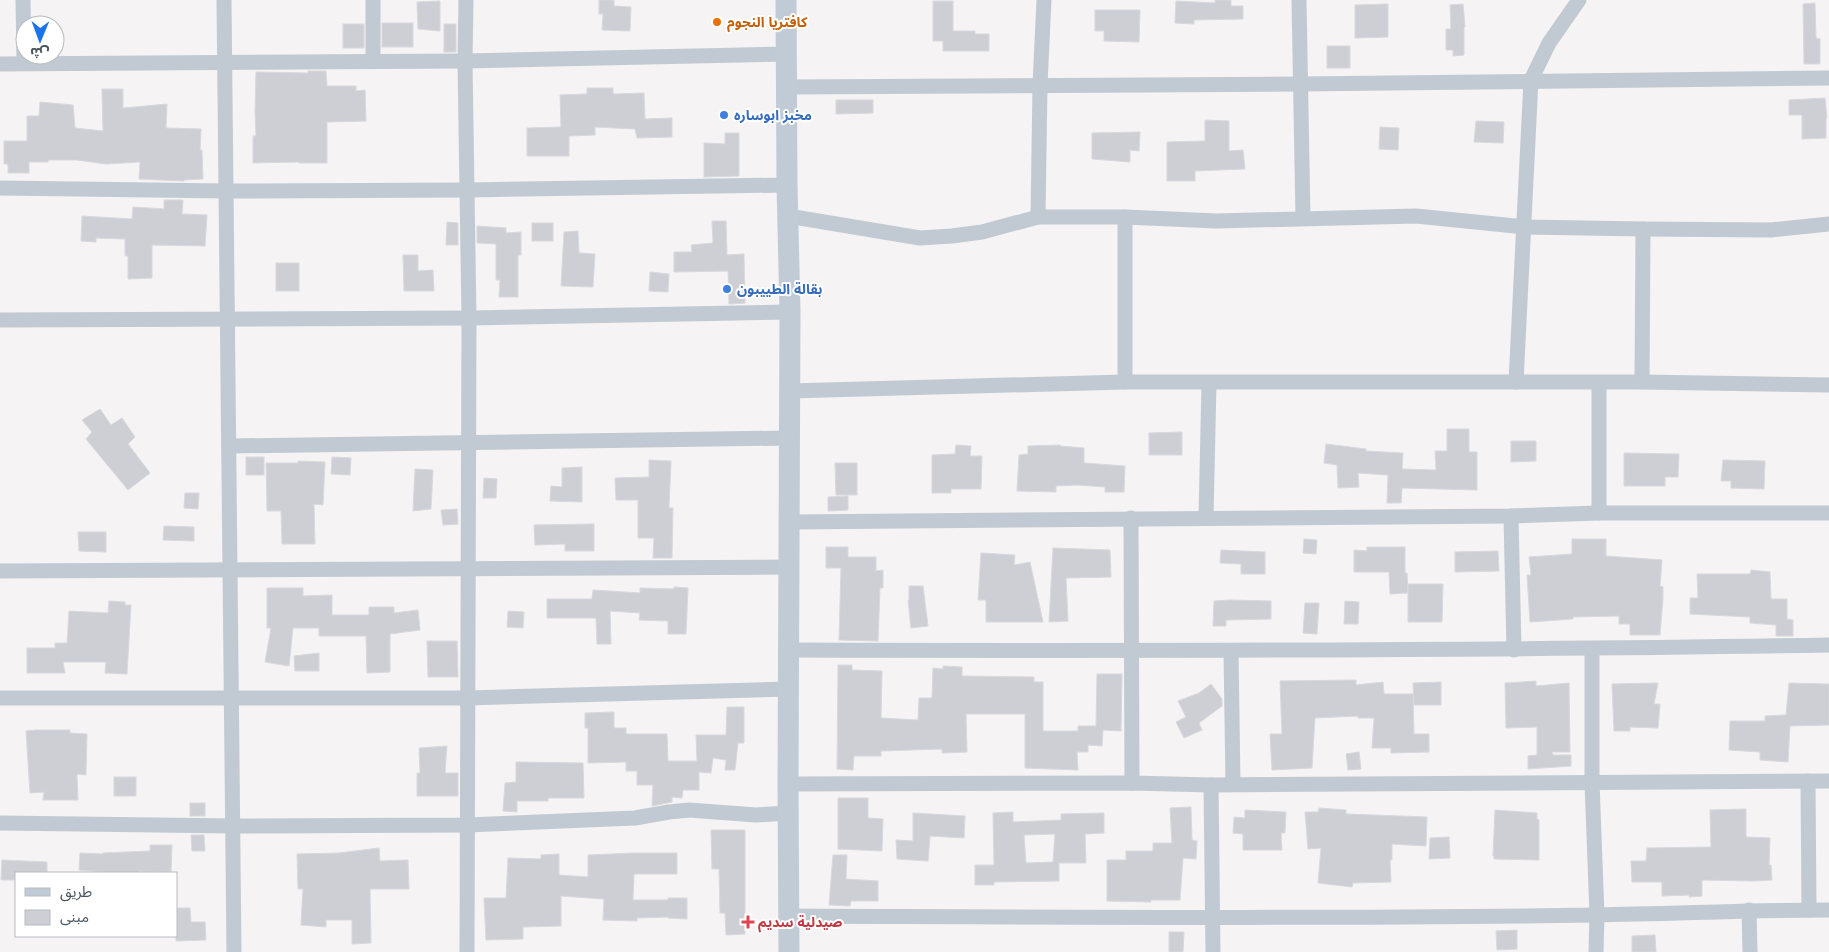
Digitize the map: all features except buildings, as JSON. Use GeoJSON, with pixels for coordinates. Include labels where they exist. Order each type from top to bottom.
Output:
{"type":"FeatureCollection","features":[{"type":"Feature","properties":{"kind":"main road"},"geometry":{"type":"LineString","coordinates":[[786,0],[790,312],[789,952]]}},
{"type":"Feature","properties":{"kind":"street"},"geometry":{"type":"LineString","coordinates":[[23,0],[23,15]]}},
{"type":"Feature","properties":{"kind":"street"},"geometry":{"type":"LineString","coordinates":[[224,0],[234,952]]}},
{"type":"Feature","properties":{"kind":"street"},"geometry":{"type":"LineString","coordinates":[[372,0],[373,61]]}},
{"type":"Feature","properties":{"kind":"street"},"geometry":{"type":"LineString","coordinates":[[466,0],[465,61],[469,318],[467,952]]}},
{"type":"Feature","properties":{"kind":"street"},"geometry":{"type":"LineString","coordinates":[[1038,217],[1040,85],[1044,0]]}},
{"type":"Feature","properties":{"kind":"street"},"geometry":{"type":"LineString","coordinates":[[1299,0],[1303,218]]}},
{"type":"Feature","properties":{"kind":"street"},"geometry":{"type":"LineString","coordinates":[[1516,382],[1531,80],[1549,43],[1579,0]]}},
{"type":"Feature","properties":{"kind":"street"},"geometry":{"type":"LineString","coordinates":[[65,64],[465,61],[787,54]]}},
{"type":"Feature","properties":{"kind":"street"},"geometry":{"type":"LineString","coordinates":[[0,64],[15,64]]}},
{"type":"Feature","properties":{"kind":"street"},"geometry":{"type":"LineString","coordinates":[[787,87],[1829,78]]}},
{"type":"Feature","properties":{"kind":"street"},"geometry":{"type":"LineString","coordinates":[[0,188],[227,191],[468,190],[787,185]]}},
{"type":"Feature","properties":{"kind":"street"},"geometry":{"type":"LineString","coordinates":[[788,216],[920,238],[982,232],[1038,217],[1125,217],[1216,221],[1416,216],[1525,227],[1643,229],[1771,230],[1829,224]]}},
{"type":"Feature","properties":{"kind":"street"},"geometry":{"type":"LineString","coordinates":[[1125,217],[1125,382]]}},
{"type":"Feature","properties":{"kind":"street"},"geometry":{"type":"LineString","coordinates":[[1642,382],[1643,229]]}},
{"type":"Feature","properties":{"kind":"street"},"geometry":{"type":"LineString","coordinates":[[0,320],[469,318],[790,312]]}},
{"type":"Feature","properties":{"kind":"street"},"geometry":{"type":"LineString","coordinates":[[789,391],[1125,382],[1642,382],[1829,385]]}},
{"type":"Feature","properties":{"kind":"street"},"geometry":{"type":"LineString","coordinates":[[1206,518],[1208,383]]}},
{"type":"Feature","properties":{"kind":"street"},"geometry":{"type":"LineString","coordinates":[[1599,383],[1599,513]]}},
{"type":"Feature","properties":{"kind":"street"},"geometry":{"type":"LineString","coordinates":[[229,446],[790,438]]}},
{"type":"Feature","properties":{"kind":"street"},"geometry":{"type":"LineString","coordinates":[[789,522],[1511,516],[1599,513],[1829,513]]}},
{"type":"Feature","properties":{"kind":"street"},"geometry":{"type":"LineString","coordinates":[[1511,516],[1514,650]]}},
{"type":"Feature","properties":{"kind":"street"},"geometry":{"type":"LineString","coordinates":[[1132,518],[1132,783]]}},
{"type":"Feature","properties":{"kind":"street"},"geometry":{"type":"LineString","coordinates":[[0,571],[789,567]]}},
{"type":"Feature","properties":{"kind":"street"},"geometry":{"type":"LineString","coordinates":[[789,650],[1514,650],[1829,645]]}},
{"type":"Feature","properties":{"kind":"street"},"geometry":{"type":"LineString","coordinates":[[1592,649],[1592,782],[1597,915],[1596,952]]}},
{"type":"Feature","properties":{"kind":"street"},"geometry":{"type":"LineString","coordinates":[[1231,651],[1233,784]]}},
{"type":"Feature","properties":{"kind":"street"},"geometry":{"type":"LineString","coordinates":[[0,698],[467,698],[789,689]]}},
{"type":"Feature","properties":{"kind":"street"},"geometry":{"type":"LineString","coordinates":[[1808,781],[1809,910]]}},
{"type":"Feature","properties":{"kind":"street"},"geometry":{"type":"LineString","coordinates":[[788,784],[1132,783],[1211,785],[1829,781]]}},
{"type":"Feature","properties":{"kind":"street"},"geometry":{"type":"LineString","coordinates":[[1211,785],[1213,952]]}},
{"type":"Feature","properties":{"kind":"street"},"geometry":{"type":"LineString","coordinates":[[0,823],[234,826],[467,825],[635,818],[689,810],[756,815],[788,813]]}},
{"type":"Feature","properties":{"kind":"street"},"geometry":{"type":"LineString","coordinates":[[789,916],[1213,918],[1597,915],[1749,910],[1829,910]]}},
{"type":"Feature","properties":{"kind":"street"},"geometry":{"type":"LineString","coordinates":[[1749,910],[1750,952]]}},
{"type":"Feature","properties":{"kind":"place","name":"كافتريا النجوم"},"geometry":{"type":"Point","coordinates":[717,22]}},
{"type":"Feature","properties":{"kind":"place","name":"مخبز ابوساره"},"geometry":{"type":"Point","coordinates":[724,115]}},
{"type":"Feature","properties":{"kind":"place","name":"بقالة الطييبون"},"geometry":{"type":"Point","coordinates":[727,289]}},
{"type":"Feature","properties":{"kind":"place","name":"صيدلية سديم"},"geometry":{"type":"Point","coordinates":[748,922]}}]}
